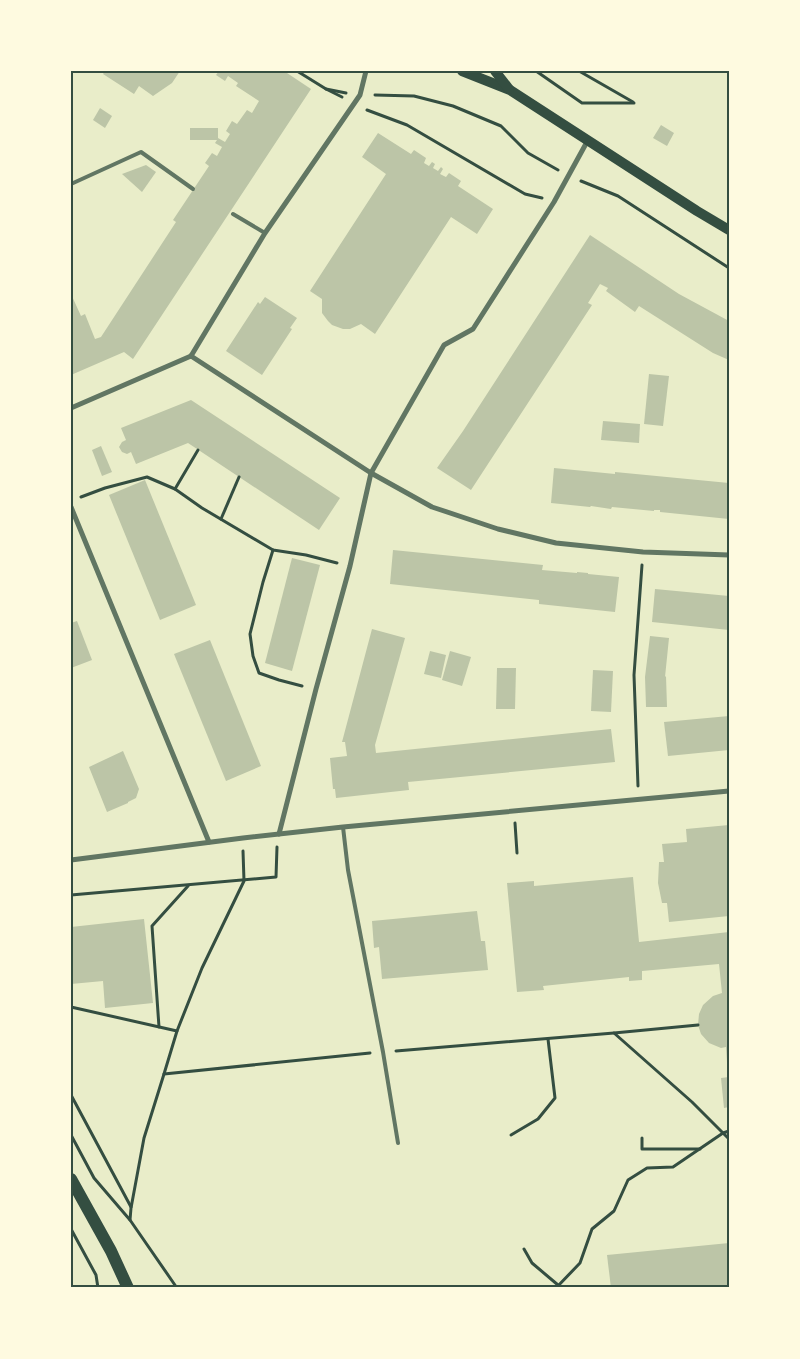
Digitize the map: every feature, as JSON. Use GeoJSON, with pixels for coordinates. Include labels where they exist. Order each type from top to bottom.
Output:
{"type":"FeatureCollection","features":[{"type":"Feature","properties":{"kind":"main road"},"geometry":{"type":"LineString","coordinates":[[462,71],[510,90],[729,230]]}},
{"type":"Feature","properties":{"kind":"main road"},"geometry":{"type":"LineString","coordinates":[[495,71],[510,90]]}},
{"type":"Feature","properties":{"kind":"main road"},"geometry":{"type":"LineString","coordinates":[[71,1179],[128,1288]]}},
{"type":"Feature","properties":{"kind":"street"},"geometry":{"type":"LineString","coordinates":[[71,408],[190,356],[265,234],[360,95],[366,71]]}},
{"type":"Feature","properties":{"kind":"street"},"geometry":{"type":"LineString","coordinates":[[279,834],[350,566],[371,473],[444,345],[473,329],[554,202],[588,140]]}},
{"type":"Feature","properties":{"kind":"street"},"geometry":{"type":"LineString","coordinates":[[190,356],[371,473],[432,507],[498,529],[556,543],[643,552],[729,555]]}},
{"type":"Feature","properties":{"kind":"street"},"geometry":{"type":"LineString","coordinates":[[71,507],[209,842]]}},
{"type":"Feature","properties":{"kind":"street"},"geometry":{"type":"LineString","coordinates":[[71,860],[342,827],[729,790]]}},
{"type":"Feature","properties":{"kind":"lane"},"geometry":{"type":"LineString","coordinates":[[71,184],[141,152],[193,189]]}},
{"type":"Feature","properties":{"kind":"lane"},"geometry":{"type":"LineString","coordinates":[[233,214],[265,234]]}},
{"type":"Feature","properties":{"kind":"lane"},"geometry":{"type":"LineString","coordinates":[[342,827],[348,870],[383,1052],[398,1143]]}},
{"type":"Feature","properties":{"kind":"path"},"geometry":{"type":"LineString","coordinates":[[298,71],[326,90],[368,110],[407,125],[525,194],[554,202]]}},
{"type":"Feature","properties":{"kind":"path"},"geometry":{"type":"LineString","coordinates":[[536,71],[582,103],[634,103],[582,72]]}},
{"type":"Feature","properties":{"kind":"path"},"geometry":{"type":"LineString","coordinates":[[326,90],[360,95],[414,96],[453,106],[501,126],[528,153],[568,175],[618,196],[729,268]]}},
{"type":"Feature","properties":{"kind":"path"},"geometry":{"type":"LineString","coordinates":[[175,489],[198,450]]}},
{"type":"Feature","properties":{"kind":"path"},"geometry":{"type":"LineString","coordinates":[[77,499],[105,488],[147,476],[175,489],[202,508],[273,550],[306,555],[350,566]]}},
{"type":"Feature","properties":{"kind":"path"},"geometry":{"type":"LineString","coordinates":[[221,519],[239,477]]}},
{"type":"Feature","properties":{"kind":"path"},"geometry":{"type":"LineString","coordinates":[[273,550],[250,634],[253,656],[259,673],[316,689]]}},
{"type":"Feature","properties":{"kind":"path"},"geometry":{"type":"LineString","coordinates":[[638,800],[634,675],[643,552]]}},
{"type":"Feature","properties":{"kind":"path"},"geometry":{"type":"LineString","coordinates":[[514,811],[517,853]]}},
{"type":"Feature","properties":{"kind":"path"},"geometry":{"type":"LineString","coordinates":[[71,895],[276,877],[279,834]]}},
{"type":"Feature","properties":{"kind":"path"},"geometry":{"type":"LineString","coordinates":[[130,1220],[144,1138],[177,1031],[202,968],[244,881],[243,847]]}},
{"type":"Feature","properties":{"kind":"path"},"geometry":{"type":"LineString","coordinates":[[159,1027],[152,926],[189,886]]}},
{"type":"Feature","properties":{"kind":"path"},"geometry":{"type":"LineString","coordinates":[[71,1007],[177,1031]]}},
{"type":"Feature","properties":{"kind":"path"},"geometry":{"type":"LineString","coordinates":[[164,1074],[383,1052],[698,1025]]}},
{"type":"Feature","properties":{"kind":"path"},"geometry":{"type":"LineString","coordinates":[[614,1033],[692,1102],[729,1139]]}},
{"type":"Feature","properties":{"kind":"path"},"geometry":{"type":"LineString","coordinates":[[511,1135],[538,1119],[555,1098],[548,1039]]}},
{"type":"Feature","properties":{"kind":"path"},"geometry":{"type":"LineString","coordinates":[[71,1095],[132,1208]]}},
{"type":"Feature","properties":{"kind":"path"},"geometry":{"type":"LineString","coordinates":[[524,1249],[532,1262],[557,1286],[580,1263],[592,1229],[614,1211],[628,1180],[647,1168],[673,1167],[729,1131]]}},
{"type":"Feature","properties":{"kind":"path"},"geometry":{"type":"LineString","coordinates":[[71,1135],[94,1178],[130,1220],[177,1288]]}},
{"type":"Feature","properties":{"kind":"path"},"geometry":{"type":"LineString","coordinates":[[642,1138],[642,1149],[701,1149]]}},
{"type":"Feature","properties":{"kind":"path"},"geometry":{"type":"LineString","coordinates":[[71,1229],[96,1275],[98,1288]]}},
{"type":"Feature","properties":{"kind":"building"},"geometry":{"type":"Polygon","coordinates":[[[105,71],[180,71],[172,83],[153,96],[139,86],[134,94],[103,74],[105,71]]]}},
{"type":"Feature","properties":{"kind":"building"},"geometry":{"type":"Polygon","coordinates":[[[219,71],[284,71],[311,89],[133,359],[124,352],[71,375],[71,294],[81,316],[85,314],[95,339],[101,337],[176,222],[173,220],[209,166],[205,163],[212,153],[217,156],[222,147],[215,143],[217,140],[190,140],[190,128],[218,128],[218,138],[225,142],[230,134],[226,131],[232,121],[237,124],[247,110],[252,113],[259,101],[236,86],[238,83],[228,76],[225,81],[216,75],[219,71]]]}},
{"type":"Feature","properties":{"kind":"building"},"geometry":{"type":"Polygon","coordinates":[[[100,108],[112,116],[105,128],[93,120],[100,108]]]}},
{"type":"Feature","properties":{"kind":"building"},"geometry":{"type":"Polygon","coordinates":[[[661,125],[674,133],[667,146],[653,138],[661,125]]]}},
{"type":"Feature","properties":{"kind":"building"},"geometry":{"type":"Polygon","coordinates":[[[378,133],[411,154],[414,150],[426,158],[424,163],[429,166],[432,162],[435,164],[433,168],[438,171],[441,167],[443,169],[440,174],[446,177],[449,173],[461,181],[458,186],[493,209],[477,234],[451,217],[375,334],[361,324],[350,329],[343,329],[332,325],[322,313],[322,299],[310,291],[386,174],[362,157],[378,133]]]}},
{"type":"Feature","properties":{"kind":"building"},"geometry":{"type":"Polygon","coordinates":[[[146,165],[156,172],[142,192],[122,174],[146,165]]]}},
{"type":"Feature","properties":{"kind":"building"},"geometry":{"type":"Polygon","coordinates":[[[590,235],[679,294],[729,321],[729,360],[713,353],[639,306],[635,312],[606,291],[608,288],[600,284],[588,303],[592,305],[471,490],[437,468],[590,235]]]}},
{"type":"Feature","properties":{"kind":"building"},"geometry":{"type":"Polygon","coordinates":[[[265,297],[297,318],[262,375],[226,351],[258,302],[260,304],[265,297]]]}},
{"type":"Feature","properties":{"kind":"building"},"geometry":{"type":"Polygon","coordinates":[[[649,374],[669,376],[663,426],[644,424],[649,374]]]}},
{"type":"Feature","properties":{"kind":"building"},"geometry":{"type":"Polygon","coordinates":[[[191,400],[340,498],[319,530],[188,443],[136,464],[131,452],[127,454],[122,452],[119,447],[126,440],[121,428],[191,400]]]}},
{"type":"Feature","properties":{"kind":"building"},"geometry":{"type":"Polygon","coordinates":[[[603,421],[640,424],[639,443],[601,440],[603,421]]]}},
{"type":"Feature","properties":{"kind":"building"},"geometry":{"type":"Polygon","coordinates":[[[101,446],[112,472],[102,476],[92,450],[101,446]]]}},
{"type":"Feature","properties":{"kind":"building"},"geometry":{"type":"Polygon","coordinates":[[[554,468],[729,483],[729,519],[660,512],[660,510],[612,507],[611,509],[551,503],[554,468]]]}},
{"type":"Feature","properties":{"kind":"building"},"geometry":{"type":"Polygon","coordinates":[[[145,480],[196,605],[160,620],[109,495],[145,480]]]}},
{"type":"Feature","properties":{"kind":"building"},"geometry":{"type":"Polygon","coordinates":[[[393,550],[543,565],[542,570],[619,577],[615,612],[539,604],[539,600],[390,584],[393,550]]]}},
{"type":"Feature","properties":{"kind":"building"},"geometry":{"type":"Polygon","coordinates":[[[292,558],[320,565],[292,671],[265,663],[292,558]]]}},
{"type":"Feature","properties":{"kind":"building"},"geometry":{"type":"Polygon","coordinates":[[[655,589],[729,596],[729,630],[652,622],[655,589]]]}},
{"type":"Feature","properties":{"kind":"building"},"geometry":{"type":"Polygon","coordinates":[[[77,621],[92,660],[71,668],[71,623],[77,621]]]}},
{"type":"Feature","properties":{"kind":"building"},"geometry":{"type":"Polygon","coordinates":[[[372,629],[405,638],[375,745],[376,753],[611,729],[615,762],[408,782],[409,790],[336,798],[335,789],[333,789],[330,758],[347,756],[345,742],[342,742],[372,629]]]}},
{"type":"Feature","properties":{"kind":"building"},"geometry":{"type":"Polygon","coordinates":[[[650,636],[669,638],[665,677],[667,707],[646,707],[645,677],[650,636]]]}},
{"type":"Feature","properties":{"kind":"building"},"geometry":{"type":"Polygon","coordinates":[[[210,640],[261,766],[226,781],[174,654],[210,640]]]}},
{"type":"Feature","properties":{"kind":"building"},"geometry":{"type":"Polygon","coordinates":[[[430,651],[446,655],[441,678],[424,674],[430,651]]]}},
{"type":"Feature","properties":{"kind":"building"},"geometry":{"type":"Polygon","coordinates":[[[450,651],[471,657],[462,686],[442,680],[450,651]]]}},
{"type":"Feature","properties":{"kind":"building"},"geometry":{"type":"Polygon","coordinates":[[[497,668],[516,668],[515,709],[496,709],[497,668]]]}},
{"type":"Feature","properties":{"kind":"building"},"geometry":{"type":"Polygon","coordinates":[[[593,670],[613,671],[611,712],[591,711],[593,670]]]}},
{"type":"Feature","properties":{"kind":"building"},"geometry":{"type":"Polygon","coordinates":[[[729,716],[729,750],[668,756],[664,722],[729,716]]]}},
{"type":"Feature","properties":{"kind":"building"},"geometry":{"type":"Polygon","coordinates":[[[123,751],[139,789],[136,798],[107,812],[89,767],[123,751]]]}},
{"type":"Feature","properties":{"kind":"building"},"geometry":{"type":"Polygon","coordinates":[[[729,825],[729,916],[669,922],[667,903],[662,903],[658,883],[659,862],[664,862],[662,844],[687,842],[686,829],[729,825]]]}},
{"type":"Feature","properties":{"kind":"building"},"geometry":{"type":"Polygon","coordinates":[[[633,877],[639,942],[729,932],[729,1062],[727,1062],[726,1047],[721,1048],[709,1043],[701,1034],[698,1025],[699,1014],[703,1005],[713,996],[722,993],[719,964],[642,971],[642,980],[629,981],[629,977],[543,986],[544,990],[517,992],[507,883],[534,881],[534,886],[633,877]]]}},
{"type":"Feature","properties":{"kind":"building"},"geometry":{"type":"Polygon","coordinates":[[[477,911],[481,941],[485,941],[488,970],[382,979],[379,947],[374,948],[372,921],[477,911]]]}},
{"type":"Feature","properties":{"kind":"building"},"geometry":{"type":"Polygon","coordinates":[[[144,919],[153,1003],[105,1008],[103,981],[71,984],[71,927],[144,919]]]}},
{"type":"Feature","properties":{"kind":"building"},"geometry":{"type":"Polygon","coordinates":[[[729,1077],[729,1107],[724,1108],[721,1078],[729,1077]]]}},
{"type":"Feature","properties":{"kind":"building"},"geometry":{"type":"Polygon","coordinates":[[[729,1243],[729,1288],[611,1288],[607,1255],[729,1243]]]}}]}
